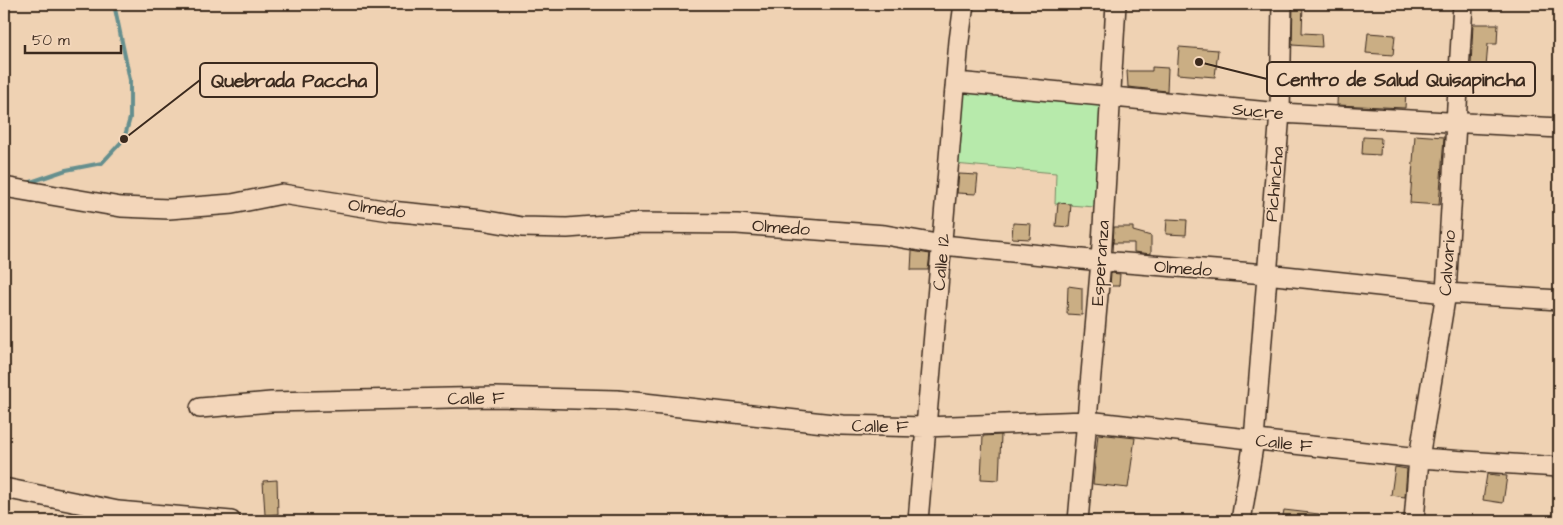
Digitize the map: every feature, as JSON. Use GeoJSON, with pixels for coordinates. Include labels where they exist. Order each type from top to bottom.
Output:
{"type":"FeatureCollection","features":[{"type":"Feature","properties":{"kind":"street","name":"Calle 12"},"geometry":{"type":"LineString","coordinates":[[918,521],[964,4]]}},
{"type":"Feature","properties":{"kind":"street","name":"Esperanza"},"geometry":{"type":"LineString","coordinates":[[1078,521],[1101,262],[1116,4]]}},
{"type":"Feature","properties":{"kind":"street","name":"Pichincha"},"geometry":{"type":"LineString","coordinates":[[1241,521],[1254,440],[1280,113],[1282,4]]}},
{"type":"Feature","properties":{"kind":"street","name":"Calvario"},"geometry":{"type":"LineString","coordinates":[[1414,521],[1419,458],[1446,293],[1463,4]]}},
{"type":"Feature","properties":{"kind":"street","name":"Sucre"},"geometry":{"type":"LineString","coordinates":[[957,82],[1280,113],[1559,128]]}},
{"type":"Feature","properties":{"kind":"street","name":"Olmedo"},"geometry":{"type":"LineString","coordinates":[[4,187],[121,207],[187,208],[232,204],[282,194],[390,211],[482,220],[522,227],[567,228],[632,223],[737,224],[885,235],[943,245],[1101,262],[1266,274],[1446,293],[1559,300]]}},
{"type":"Feature","properties":{"kind":"street","name":"Calle F"},"geometry":{"type":"LineString","coordinates":[[200,408],[270,402],[532,398],[617,400],[842,425],[925,427],[1087,421],[1419,458],[1559,467]]}},
{"type":"Feature","properties":{"kind":"street"},"geometry":{"type":"LineString","coordinates":[[4,488],[118,511],[231,521]]}},
{"type":"Feature","properties":{"kind":"green space"},"geometry":{"type":"Polygon","coordinates":[[[964,92],[1105,104],[1095,207],[1055,204],[1056,173],[954,164],[964,92]]]}},
{"type":"Feature","properties":{"kind":"building"},"geometry":{"type":"Polygon","coordinates":[[[1293,4],[1303,4],[1302,33],[1321,34],[1322,47],[1292,45],[1293,4]]]}},
{"type":"Feature","properties":{"kind":"building"},"geometry":{"type":"Polygon","coordinates":[[[1473,24],[1498,24],[1497,44],[1488,44],[1486,67],[1471,66],[1473,24]]]}},
{"type":"Feature","properties":{"kind":"building"},"geometry":{"type":"Polygon","coordinates":[[[1368,33],[1395,35],[1393,55],[1366,53],[1368,33]]]}},
{"type":"Feature","properties":{"kind":"building"},"geometry":{"type":"Polygon","coordinates":[[[1179,47],[1218,50],[1215,77],[1177,74],[1179,47]]]}},
{"type":"Feature","properties":{"kind":"building"},"geometry":{"type":"Polygon","coordinates":[[[1152,67],[1168,68],[1167,91],[1128,87],[1127,71],[1152,71],[1152,67]]]}},
{"type":"Feature","properties":{"kind":"building"},"geometry":{"type":"Polygon","coordinates":[[[1364,77],[1379,78],[1378,88],[1406,90],[1405,108],[1337,105],[1338,79],[1364,80],[1364,77]]]}},
{"type":"Feature","properties":{"kind":"building"},"geometry":{"type":"Polygon","coordinates":[[[1415,135],[1444,137],[1439,205],[1410,203],[1415,135]]]}},
{"type":"Feature","properties":{"kind":"building"},"geometry":{"type":"Polygon","coordinates":[[[1363,137],[1381,138],[1380,155],[1362,154],[1363,137]]]}},
{"type":"Feature","properties":{"kind":"building"},"geometry":{"type":"Polygon","coordinates":[[[959,174],[978,175],[976,194],[957,193],[959,174]]]}},
{"type":"Feature","properties":{"kind":"building"},"geometry":{"type":"Polygon","coordinates":[[[1058,203],[1071,204],[1069,227],[1056,226],[1058,203]]]}},
{"type":"Feature","properties":{"kind":"building"},"geometry":{"type":"Polygon","coordinates":[[[1167,219],[1187,220],[1186,235],[1166,234],[1167,219]]]}},
{"type":"Feature","properties":{"kind":"building"},"geometry":{"type":"Polygon","coordinates":[[[1013,223],[1031,224],[1030,239],[1012,238],[1013,223]]]}},
{"type":"Feature","properties":{"kind":"building"},"geometry":{"type":"Polygon","coordinates":[[[1114,227],[1133,227],[1133,231],[1151,236],[1151,254],[1134,252],[1134,243],[1113,243],[1114,227]]]}},
{"type":"Feature","properties":{"kind":"building"},"geometry":{"type":"Polygon","coordinates":[[[912,251],[930,254],[928,270],[911,270],[912,251]]]}},
{"type":"Feature","properties":{"kind":"building"},"geometry":{"type":"Polygon","coordinates":[[[1111,273],[1120,274],[1119,286],[1110,286],[1111,273]]]}},
{"type":"Feature","properties":{"kind":"building"},"geometry":{"type":"Polygon","coordinates":[[[1068,286],[1082,288],[1082,315],[1067,314],[1068,286]]]}},
{"type":"Feature","properties":{"kind":"building"},"geometry":{"type":"Polygon","coordinates":[[[1098,434],[1135,438],[1128,488],[1093,484],[1098,434]]]}},
{"type":"Feature","properties":{"kind":"building"},"geometry":{"type":"Polygon","coordinates":[[[1001,435],[999,480],[981,479],[983,436],[1001,435]]]}},
{"type":"Feature","properties":{"kind":"building"},"geometry":{"type":"Polygon","coordinates":[[[1395,467],[1407,469],[1405,497],[1391,495],[1395,467]]]}},
{"type":"Feature","properties":{"kind":"building"},"geometry":{"type":"Polygon","coordinates":[[[1487,474],[1507,476],[1503,503],[1483,500],[1487,474]]]}},
{"type":"Feature","properties":{"kind":"building"},"geometry":{"type":"Polygon","coordinates":[[[277,480],[278,514],[265,515],[263,481],[277,480]]]}},
{"type":"Feature","properties":{"kind":"building"},"geometry":{"type":"Polygon","coordinates":[[[1284,510],[1319,514],[1319,521],[1282,521],[1284,510]]]}},
{"type":"Feature","properties":{"kind":"waterway"},"geometry":{"type":"LineString","coordinates":[[28,183],[66,170],[102,163],[124,139],[130,118],[130,80],[114,4]]}},
{"type":"Feature","properties":{"kind":"place","name":"Centro de Salud Quisapincha"},"geometry":{"type":"Point","coordinates":[1199,62]}},
{"type":"Feature","properties":{"kind":"place","name":"Quebrada Paccha"},"geometry":{"type":"Point","coordinates":[124,139]}}]}
